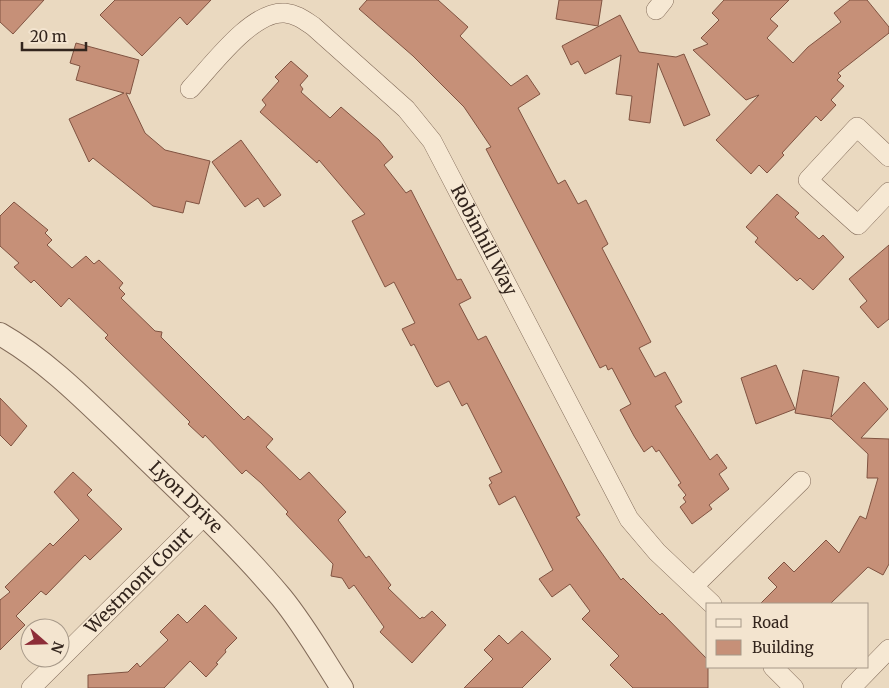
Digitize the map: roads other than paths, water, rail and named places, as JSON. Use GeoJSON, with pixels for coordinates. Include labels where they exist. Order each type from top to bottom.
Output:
{"type":"FeatureCollection","features":[{"type":"Feature","properties":{"kind":"street","name":"Robinhill Way"},"geometry":{"type":"LineString","coordinates":[[190,89],[252,24],[268,15],[284,13],[298,16],[313,26],[406,109],[432,141],[629,519],[657,552],[711,603]]}},
{"type":"Feature","properties":{"kind":"street"},"geometry":{"type":"LineString","coordinates":[[889,156],[857,127],[808,180],[858,225],[889,192]]}},
{"type":"Feature","properties":{"kind":"street","name":"Lyon Drive"},"geometry":{"type":"LineString","coordinates":[[0,334],[30,353],[72,388],[204,516],[281,596],[342,688]]}},
{"type":"Feature","properties":{"kind":"street"},"geometry":{"type":"LineString","coordinates":[[694,586],[801,481]]}},
{"type":"Feature","properties":{"kind":"street","name":"Westmont Court"},"geometry":{"type":"LineString","coordinates":[[31,688],[204,516]]}},
{"type":"Feature","properties":{"kind":"street"},"geometry":{"type":"LineString","coordinates":[[851,688],[889,649]]}},
{"type":"Feature","properties":{"kind":"street"},"geometry":{"type":"LineString","coordinates":[[774,668],[794,688]]}}]}
